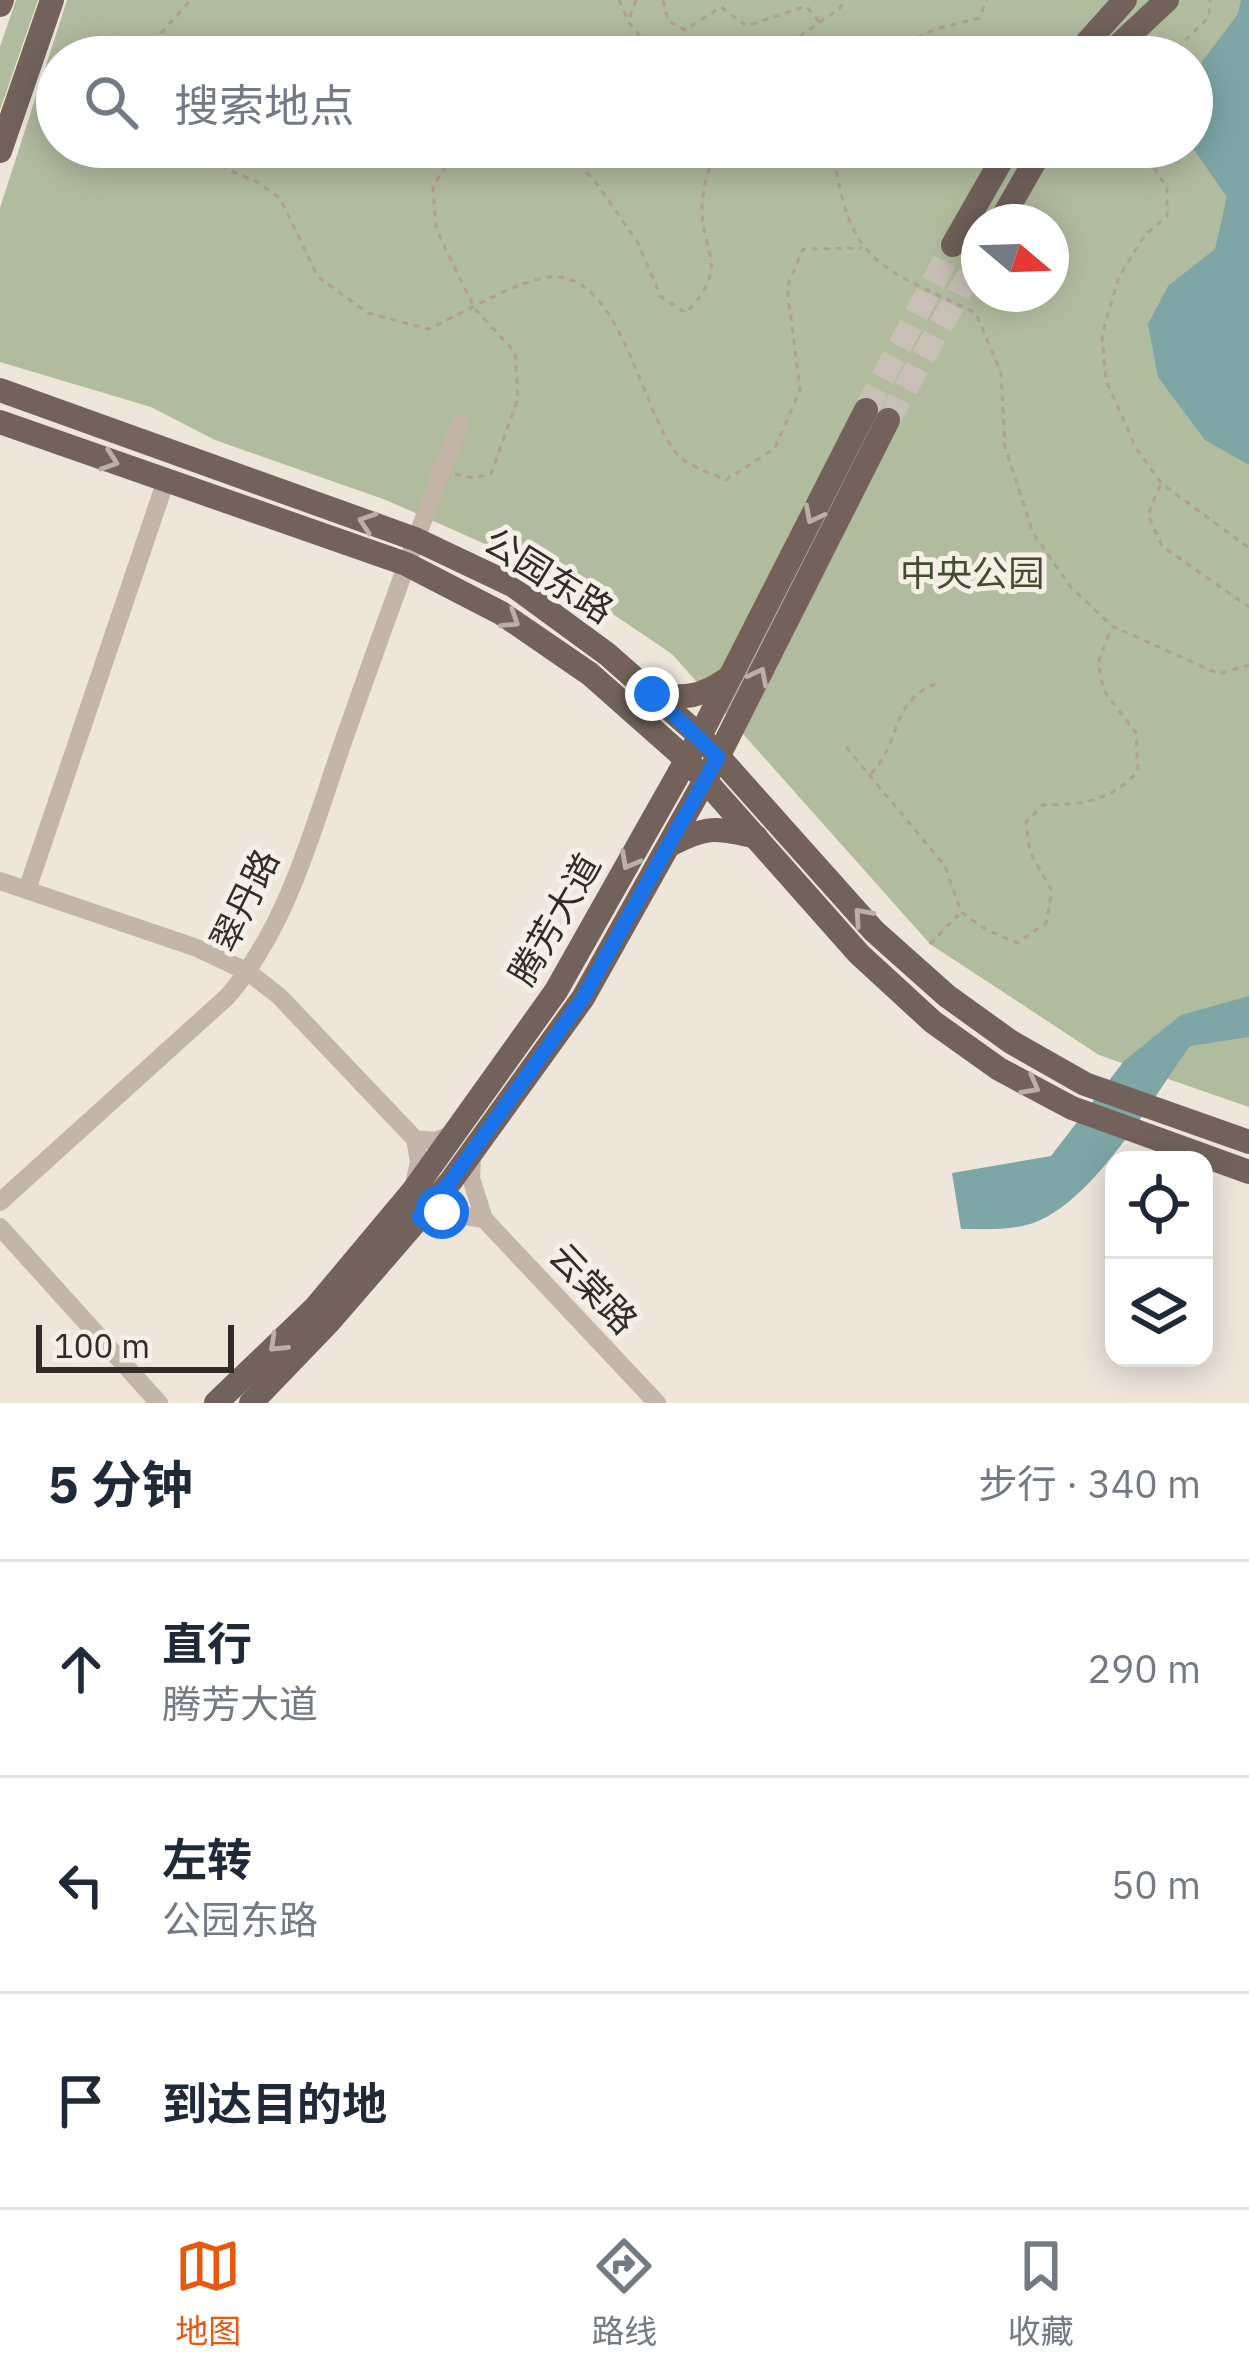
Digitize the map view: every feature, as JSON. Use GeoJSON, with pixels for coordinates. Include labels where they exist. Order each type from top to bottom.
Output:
{"type":"FeatureCollection","features":[{"type":"Feature","properties":{"kind":"main road"},"geometry":{"type":"LineString","coordinates":[[40,36],[52,0]]}},
{"type":"Feature","properties":{"kind":"main road"},"geometry":{"type":"LineString","coordinates":[[1093,36],[1125,0]]}},
{"type":"Feature","properties":{"kind":"main road"},"geometry":{"type":"LineString","coordinates":[[1128,36],[1165,1]]}},
{"type":"Feature","properties":{"kind":"main road"},"geometry":{"type":"LineString","coordinates":[[0,151],[36,46]]}},
{"type":"Feature","properties":{"kind":"main road"},"geometry":{"type":"LineString","coordinates":[[953,245],[997,168]]}},
{"type":"Feature","properties":{"kind":"main road"},"geometry":{"type":"LineString","coordinates":[[1010,204],[1031,168]]}},
{"type":"Feature","properties":{"kind":"main road","name":"公园东路"},"geometry":{"type":"LineString","coordinates":[[4,390],[415,538],[514,586],[607,654],[700,736],[712,768],[756,836],[859,954],[933,1022],[999,1069],[1072,1108],[1249,1172]]}},
{"type":"Feature","properties":{"kind":"main road","name":"腾芳大道"},"geometry":{"type":"LineString","coordinates":[[216,1403],[315,1308],[413,1191],[465,1142],[583,998],[712,768],[877,415],[556,992],[465,1142],[419,1218],[251,1403]]}},
{"type":"Feature","properties":{"kind":"main road","name":"公园东路"},"geometry":{"type":"LineString","coordinates":[[0,422],[406,564],[501,613],[573,662],[686,759],[712,768],[874,931],[947,996],[1011,1042],[1085,1084],[1249,1142]]}},
{"type":"Feature","properties":{"kind":"main road"},"geometry":{"type":"LineString","coordinates":[[652,694],[703,695],[729,678]]}},
{"type":"Feature","properties":{"kind":"main road"},"geometry":{"type":"LineString","coordinates":[[668,846],[698,830],[718,827],[756,836]]}},
{"type":"Feature","properties":{"kind":"street","name":"翠丹路"},"geometry":{"type":"LineString","coordinates":[[0,1202],[228,996],[248,972],[294,882],[460,424]]}},
{"type":"Feature","properties":{"kind":"street"},"geometry":{"type":"LineString","coordinates":[[26,890],[166,480]]}},
{"type":"Feature","properties":{"kind":"street"},"geometry":{"type":"LineString","coordinates":[[0,880],[197,948],[248,972],[279,996],[415,1139],[419,1162],[413,1191]]}},
{"type":"Feature","properties":{"kind":"street"},"geometry":{"type":"LineString","coordinates":[[415,1139],[465,1142],[484,1219],[442,1212],[419,1218]]}},
{"type":"Feature","properties":{"kind":"street","name":"云棠路"},"geometry":{"type":"LineString","coordinates":[[484,1219],[657,1403]]}},
{"type":"Feature","properties":{"kind":"street"},"geometry":{"type":"LineString","coordinates":[[0,1227],[159,1403]]}},
{"type":"Feature","properties":{"kind":"path"},"geometry":{"type":"LineString","coordinates":[[160,36],[191,0]]}},
{"type":"Feature","properties":{"kind":"path"},"geometry":{"type":"LineString","coordinates":[[619,0],[640,36]]}},
{"type":"Feature","properties":{"kind":"path"},"geometry":{"type":"LineString","coordinates":[[628,22],[636,0]]}},
{"type":"Feature","properties":{"kind":"path"},"geometry":{"type":"LineString","coordinates":[[663,0],[668,22],[685,30],[721,7],[746,26],[806,6],[820,23]]}},
{"type":"Feature","properties":{"kind":"path"},"geometry":{"type":"LineString","coordinates":[[801,36],[845,0]]}},
{"type":"Feature","properties":{"kind":"path"},"geometry":{"type":"LineString","coordinates":[[919,36],[979,18],[987,0]]}},
{"type":"Feature","properties":{"kind":"path"},"geometry":{"type":"LineString","coordinates":[[1190,36],[1209,17],[1210,0]]}},
{"type":"Feature","properties":{"kind":"path"},"geometry":{"type":"LineString","coordinates":[[807,32],[808,36]]}},
{"type":"Feature","properties":{"kind":"path"},"geometry":{"type":"LineString","coordinates":[[224,168],[280,198],[318,277],[368,313],[428,329],[522,285],[558,276],[586,289],[608,309],[654,416],[680,457],[726,480],[775,448],[800,390],[787,287],[803,249],[862,248]]}},
{"type":"Feature","properties":{"kind":"path"},"geometry":{"type":"LineString","coordinates":[[444,168],[433,187],[436,229],[475,309],[515,352],[518,398],[491,474],[472,478],[453,473]]}},
{"type":"Feature","properties":{"kind":"path"},"geometry":{"type":"LineString","coordinates":[[582,168],[638,242],[661,297],[686,313],[708,290],[712,253],[702,205],[711,168]]}},
{"type":"Feature","properties":{"kind":"path"},"geometry":{"type":"LineString","coordinates":[[836,168],[844,212],[862,248],[890,271],[976,313],[1001,373],[1005,447],[1033,533],[1070,586],[1112,626],[1219,674],[1249,664]]}},
{"type":"Feature","properties":{"kind":"path"},"geometry":{"type":"LineString","coordinates":[[1155,168],[1167,188],[1167,216],[1144,236],[1119,277],[1102,334],[1106,380],[1136,448],[1161,483],[1249,548]]}},
{"type":"Feature","properties":{"kind":"path"},"geometry":{"type":"LineString","coordinates":[[1161,483],[1148,515],[1162,546],[1249,607]]}},
{"type":"Feature","properties":{"kind":"path"},"geometry":{"type":"LineString","coordinates":[[846,747],[944,866],[961,912],[987,931],[1017,943],[1046,923],[1052,891],[1030,852],[1025,822],[1043,806],[1080,804],[1119,792],[1138,771],[1136,733],[1105,691],[1098,663],[1112,626]]}},
{"type":"Feature","properties":{"kind":"path"},"geometry":{"type":"LineString","coordinates":[[870,776],[888,756],[898,717],[914,692],[937,683]]}},
{"type":"Feature","properties":{"kind":"path"},"geometry":{"type":"LineString","coordinates":[[930,944],[961,912]]}},
{"type":"Feature","properties":{"kind":"green space"},"geometry":{"type":"Polygon","coordinates":[[[16,0],[38,0],[0,110],[0,47],[16,0]]]}},
{"type":"Feature","properties":{"kind":"green space","name":"中央公园"},"geometry":{"type":"Polygon","coordinates":[[[67,0],[1249,0],[1249,1107],[1099,1055],[930,944],[672,654],[555,575],[386,500],[215,440],[151,407],[0,362],[0,208],[36,96],[36,168],[1213,168],[1213,36],[55,36],[67,0]]]}},
{"type":"Feature","properties":{"kind":"water"},"geometry":{"type":"Polygon","coordinates":[[[1241,0],[1249,0],[1249,465],[1205,440],[1158,377],[1148,324],[1168,286],[1215,249],[1227,197],[1207,168],[1213,168],[1213,47],[1238,14],[1241,0]]]}},
{"type":"Feature","properties":{"kind":"water"},"geometry":{"type":"Polygon","coordinates":[[[1249,996],[1249,1037],[1190,1046],[1116,1151],[1105,1151],[1101,1170],[1058,1210],[1018,1227],[961,1229],[952,1173],[1051,1156],[1124,1061],[1181,1015],[1249,996]]]}},
{"type":"Feature","properties":{"kind":"tunnel"},"geometry":{"type":"LineString","coordinates":[[866,410],[953,245]]}},
{"type":"Feature","properties":{"kind":"tunnel"},"geometry":{"type":"LineString","coordinates":[[888,420],[961,290]]}},
{"type":"Feature","properties":{"kind":"route"},"geometry":{"type":"LineString","coordinates":[[442,1212],[419,1218],[583,998],[718,757],[652,694]]}}]}
